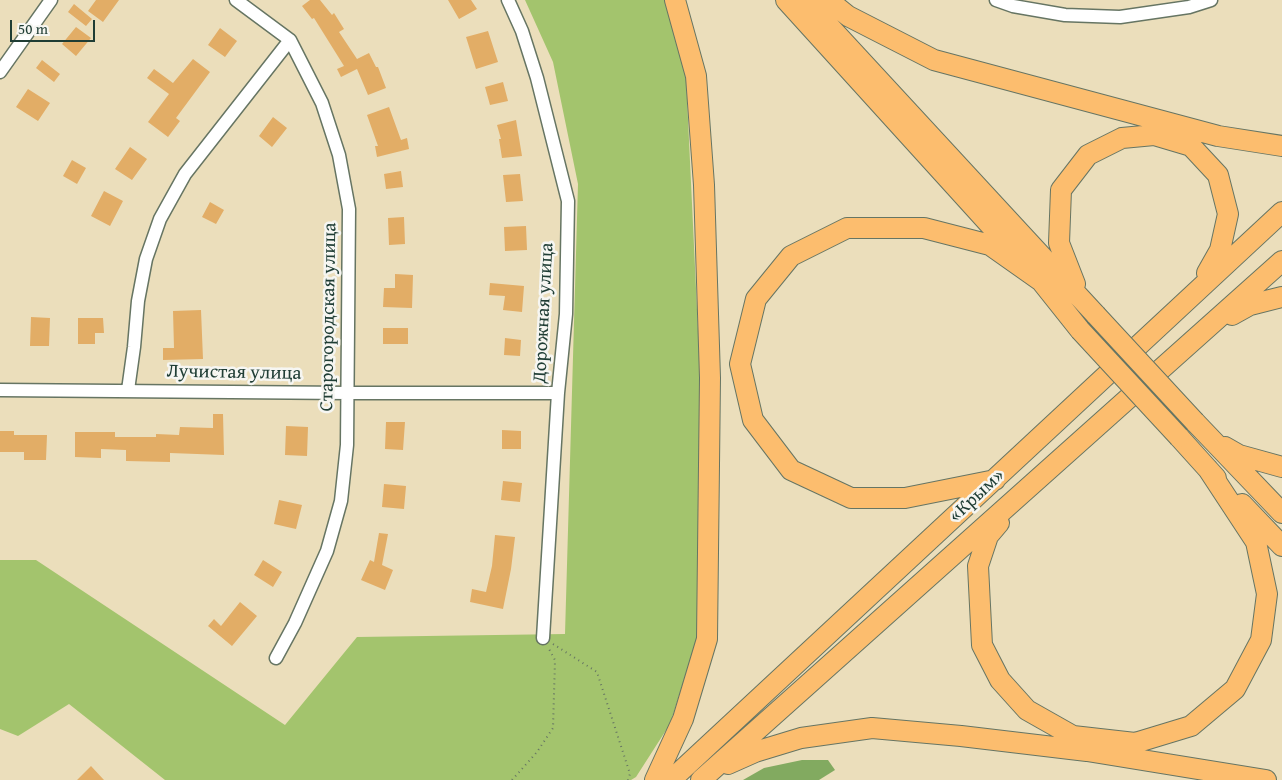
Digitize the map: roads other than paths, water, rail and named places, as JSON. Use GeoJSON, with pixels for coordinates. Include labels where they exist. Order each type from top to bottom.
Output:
{"type":"FeatureCollection","features":[{"type":"Feature","properties":{"kind":"main road"},"geometry":{"type":"LineString","coordinates":[[654,780],[682,719],[707,639],[710,378],[704,185],[696,76],[675,0]]}},
{"type":"Feature","properties":{"kind":"main road"},"geometry":{"type":"LineString","coordinates":[[786,0],[1041,281],[1080,330],[1282,546]]}},
{"type":"Feature","properties":{"kind":"main road"},"geometry":{"type":"LineString","coordinates":[[805,0],[1195,422],[1282,513]]}},
{"type":"Feature","properties":{"kind":"main road"},"geometry":{"type":"LineString","coordinates":[[828,0],[848,16],[934,60],[1218,136],[1282,146]]}},
{"type":"Feature","properties":{"kind":"main road"},"geometry":{"type":"LineString","coordinates":[[1079,296],[1058,242],[1061,190],[1088,155],[1122,138],[1154,134],[1192,146],[1218,175],[1228,214],[1220,250],[1198,290]]}},
{"type":"Feature","properties":{"kind":"main road","name":"«Крым»"},"geometry":{"type":"LineString","coordinates":[[671,780],[1282,212]]}},
{"type":"Feature","properties":{"kind":"main road"},"geometry":{"type":"LineString","coordinates":[[995,480],[904,498],[851,498],[791,470],[753,420],[740,364],[756,299],[791,256],[847,228],[924,228],[990,245],[1041,281]]}},
{"type":"Feature","properties":{"kind":"main road","name":"«Крым»"},"geometry":{"type":"LineString","coordinates":[[706,776],[1282,261]]}},
{"type":"Feature","properties":{"kind":"main road"},"geometry":{"type":"LineString","coordinates":[[1204,330],[1250,305],[1282,297]]}},
{"type":"Feature","properties":{"kind":"main road"},"geometry":{"type":"LineString","coordinates":[[1216,442],[1239,454],[1282,467]]}},
{"type":"Feature","properties":{"kind":"main road"},"geometry":{"type":"LineString","coordinates":[[1018,498],[988,536],[978,566],[982,644],[1000,680],[1027,710],[1073,736],[1135,743],[1190,726],[1235,689],[1261,640],[1267,594],[1256,542],[1208,469]]}},
{"type":"Feature","properties":{"kind":"main road"},"geometry":{"type":"LineString","coordinates":[[706,776],[754,752],[801,738],[872,728],[961,736],[1087,751],[1266,780]]}},
{"type":"Feature","properties":{"kind":"street"},"geometry":{"type":"LineString","coordinates":[[0,72],[51,0]]}},
{"type":"Feature","properties":{"kind":"street","name":"Старогородская улица"},"geometry":{"type":"LineString","coordinates":[[236,0],[290,40],[322,103],[339,155],[349,209],[347,445],[341,501],[327,551],[296,623],[276,658]]}},
{"type":"Feature","properties":{"kind":"street","name":"Дорожная улица"},"geometry":{"type":"LineString","coordinates":[[508,0],[522,31],[537,78],[568,201],[566,314],[558,393],[543,638]]}},
{"type":"Feature","properties":{"kind":"street"},"geometry":{"type":"LineString","coordinates":[[996,0],[1013,6],[1065,15],[1120,16],[1190,7],[1212,0]]}},
{"type":"Feature","properties":{"kind":"street"},"geometry":{"type":"LineString","coordinates":[[128,390],[146,259],[160,219],[185,174],[290,40]]}},
{"type":"Feature","properties":{"kind":"street","name":"Лучистая улица"},"geometry":{"type":"LineString","coordinates":[[0,390],[347,394],[558,393]]}}]}
